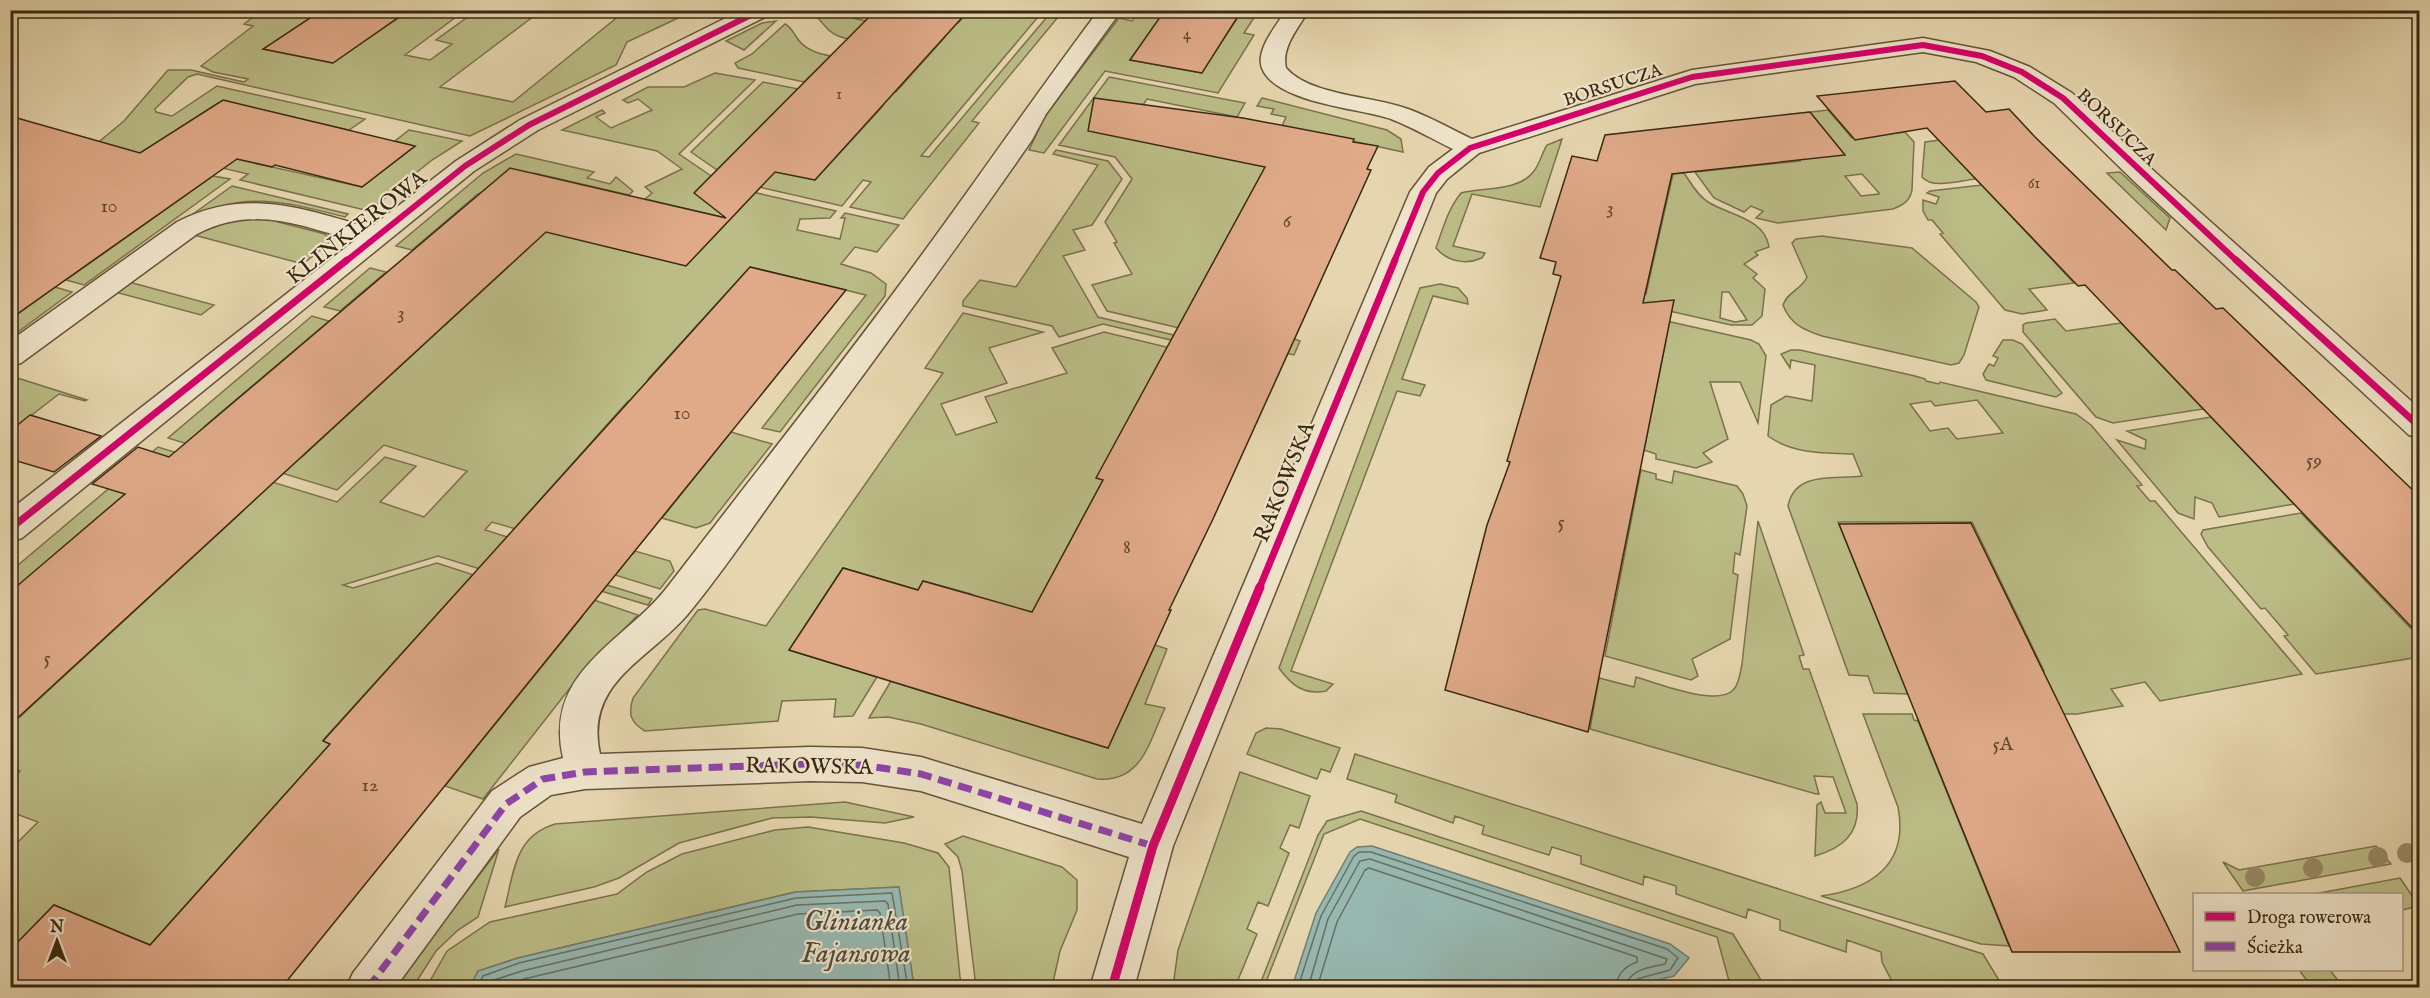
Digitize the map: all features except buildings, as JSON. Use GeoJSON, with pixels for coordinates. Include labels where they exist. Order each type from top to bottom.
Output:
{"type":"FeatureCollection","features":[{"type":"Feature","properties":{"kind":"street","name":"KLINKIEROWA"},"geometry":{"type":"LineString","coordinates":[[10,529],[465,166],[510,135],[761,10]]}},
{"type":"Feature","properties":{"kind":"street"},"geometry":{"type":"LineString","coordinates":[[1298,10],[1273,57],[1274,68],[1282,78],[1301,88],[1396,113],[1470,148]]}},
{"type":"Feature","properties":{"kind":"street"},"geometry":{"type":"LineString","coordinates":[[585,772],[578,737],[578,720],[585,700],[601,674],[631,644],[663,618],[676,603],[920,278],[1019,140],[1034,113],[1107,15]]}},
{"type":"Feature","properties":{"kind":"street","name":"BORSUCZA"},"geometry":{"type":"LineString","coordinates":[[1470,148],[1692,76],[1923,45],[1982,56],[2022,72],[2063,98],[2146,178],[2420,427]]}},
{"type":"Feature","properties":{"kind":"street","name":"RAKOWSKA"},"geometry":{"type":"LineString","coordinates":[[368,987],[506,804],[543,778],[585,772],[810,764],[862,765],[921,774],[1153,846],[1423,192],[1438,173],[1470,148]]}},
{"type":"Feature","properties":{"kind":"street"},"geometry":{"type":"LineString","coordinates":[[10,356],[187,228],[210,217],[253,210],[312,220],[374,238]]}},
{"type":"Feature","properties":{"kind":"street"},"geometry":{"type":"LineString","coordinates":[[1113,987],[1153,846]]}},
{"type":"Feature","properties":{"kind":"green space"},"geometry":{"type":"Polygon","coordinates":[[[528,10],[538,13],[440,87],[513,102],[625,11],[693,11],[627,42],[616,65],[470,136],[197,74],[188,77],[155,109],[156,112],[172,116],[217,86],[365,119],[349,130],[241,105],[238,107],[218,103],[11,239],[95,145],[124,121],[168,70],[191,70],[244,82],[248,79],[213,72],[201,66],[253,26],[244,24],[261,11],[322,11],[264,49],[332,63],[409,11],[464,11],[405,55],[430,60],[452,44],[436,40],[476,11],[528,10]]]}},
{"type":"Feature","properties":{"kind":"green space"},"geometry":{"type":"Polygon","coordinates":[[[810,11],[866,21],[848,39],[830,31],[810,11]]]}},
{"type":"Feature","properties":{"kind":"green space"},"geometry":{"type":"Polygon","coordinates":[[[969,11],[1043,11],[921,156],[929,157],[1052,11],[1063,11],[972,121],[979,123],[903,219],[850,207],[871,182],[863,180],[842,206],[733,181],[691,152],[763,82],[798,89],[727,161],[815,180],[882,107],[890,91],[896,92],[945,37],[940,36],[952,23],[958,23],[969,11]]]}},
{"type":"Feature","properties":{"kind":"green space"},"geometry":{"type":"Polygon","coordinates":[[[1140,11],[1165,11],[1130,60],[1201,73],[1242,11],[1257,13],[1244,33],[1254,35],[1218,93],[1105,71],[1044,153],[1029,150],[1045,116],[1119,18],[1132,21],[1140,11]]]}},
{"type":"Feature","properties":{"kind":"green space"},"geometry":{"type":"Polygon","coordinates":[[[776,21],[744,50],[726,41],[762,23],[776,21]]]}},
{"type":"Feature","properties":{"kind":"green space"},"geometry":{"type":"Polygon","coordinates":[[[785,24],[808,48],[831,56],[804,82],[738,68],[735,63],[752,54],[785,24]]]}},
{"type":"Feature","properties":{"kind":"green space"},"geometry":{"type":"Polygon","coordinates":[[[715,73],[755,80],[679,154],[726,186],[836,211],[830,218],[800,219],[797,230],[840,239],[845,218],[841,218],[845,213],[899,225],[877,252],[855,247],[841,264],[871,273],[886,284],[885,296],[780,432],[762,428],[866,295],[750,267],[649,378],[635,403],[628,401],[522,520],[630,554],[635,551],[670,561],[674,571],[660,589],[573,562],[567,544],[492,522],[485,530],[555,552],[562,571],[652,599],[648,605],[601,591],[522,582],[438,556],[343,585],[353,588],[437,563],[519,590],[594,600],[638,615],[588,665],[483,799],[445,786],[582,617],[468,580],[323,740],[330,744],[150,945],[54,905],[11,950],[11,849],[38,822],[11,812],[11,781],[20,771],[11,767],[11,725],[243,511],[11,592],[11,571],[158,447],[337,502],[385,457],[416,466],[380,502],[424,517],[467,471],[384,445],[337,490],[168,438],[312,316],[329,321],[205,426],[302,457],[422,346],[439,324],[445,325],[543,231],[730,219],[645,199],[652,193],[645,187],[682,169],[657,151],[562,130],[602,110],[605,113],[596,117],[611,128],[652,110],[638,99],[628,103],[623,100],[648,87],[684,87],[715,73]]]}},
{"type":"Feature","properties":{"kind":"green space"},"geometry":{"type":"Polygon","coordinates":[[[1109,77],[1245,103],[1237,117],[1147,99],[1121,137],[1272,168],[1294,339],[1300,341],[1294,355],[1107,311],[1092,285],[1132,274],[1105,222],[1132,179],[1115,157],[1059,145],[1109,77]]]}},
{"type":"Feature","properties":{"kind":"green space"},"geometry":{"type":"Polygon","coordinates":[[[1262,98],[1387,130],[1401,139],[1403,152],[1282,126],[1286,117],[1271,114],[1274,109],[1257,106],[1262,98]]]}},
{"type":"Feature","properties":{"kind":"green space"},"geometry":{"type":"Polygon","coordinates":[[[1828,110],[1852,138],[1905,132],[1914,142],[1912,190],[1908,200],[1893,209],[1778,223],[1756,218],[1763,211],[1751,206],[1744,212],[1714,198],[1695,172],[1800,161],[1785,115],[1828,110]],[[1862,174],[1845,176],[1861,196],[1879,193],[1862,174]]]}},
{"type":"Feature","properties":{"kind":"green space"},"geometry":{"type":"Polygon","coordinates":[[[409,130],[462,141],[432,160],[369,211],[240,180],[248,174],[218,167],[232,158],[362,187],[415,146],[395,141],[409,130]]]}},
{"type":"Feature","properties":{"kind":"green space"},"geometry":{"type":"Polygon","coordinates":[[[1562,139],[1540,207],[1472,194],[1453,246],[1485,253],[1482,258],[1458,261],[1446,256],[1436,248],[1449,212],[1461,193],[1510,186],[1527,178],[1538,165],[1547,145],[1562,139]]]}},
{"type":"Feature","properties":{"kind":"green space"},"geometry":{"type":"Polygon","coordinates":[[[1940,140],[1976,179],[1940,184],[1927,181],[1922,177],[1925,142],[1940,140]]]}},
{"type":"Feature","properties":{"kind":"green space"},"geometry":{"type":"Polygon","coordinates":[[[1056,150],[1108,161],[1122,179],[1092,225],[1073,230],[1085,250],[1063,256],[1098,317],[1284,361],[1281,366],[1103,324],[1059,337],[1052,326],[963,306],[963,301],[980,280],[1016,287],[1098,165],[1053,154],[1056,150]]]}},
{"type":"Feature","properties":{"kind":"green space"},"geometry":{"type":"Polygon","coordinates":[[[516,154],[594,172],[587,178],[610,184],[616,177],[633,191],[629,195],[534,173],[478,194],[412,250],[396,246],[483,173],[516,154]]]}},
{"type":"Feature","properties":{"kind":"green space"},"geometry":{"type":"Polygon","coordinates":[[[2120,172],[2170,218],[2166,230],[2107,173],[2120,172]]]}},
{"type":"Feature","properties":{"kind":"green space"},"geometry":{"type":"Polygon","coordinates":[[[1684,173],[1694,189],[1704,199],[1753,223],[1766,237],[1769,247],[1755,252],[1758,255],[1744,264],[1757,274],[1753,278],[1765,289],[1762,316],[1752,325],[1731,325],[1634,303],[1636,292],[1646,294],[1673,174],[1684,173]],[[1722,292],[1720,318],[1735,322],[1747,320],[1729,292],[1722,292]]]}},
{"type":"Feature","properties":{"kind":"green space"},"geometry":{"type":"Polygon","coordinates":[[[213,176],[230,179],[84,285],[66,280],[213,176]]]}},
{"type":"Feature","properties":{"kind":"green space"},"geometry":{"type":"Polygon","coordinates":[[[1982,185],[2074,283],[2029,289],[2047,310],[2022,314],[2005,310],[1940,234],[1943,233],[1932,220],[1928,220],[1923,211],[1923,200],[1936,204],[1939,197],[1927,193],[1930,191],[1982,185]]]}},
{"type":"Feature","properties":{"kind":"green space"},"geometry":{"type":"Polygon","coordinates":[[[232,186],[348,214],[345,217],[265,201],[227,204],[186,219],[232,186]]]}},
{"type":"Feature","properties":{"kind":"green space"},"geometry":{"type":"Polygon","coordinates":[[[259,217],[325,234],[331,241],[303,264],[194,235],[222,221],[259,217]]]}},
{"type":"Feature","properties":{"kind":"green space"},"geometry":{"type":"Polygon","coordinates":[[[1822,236],[1912,248],[1976,302],[1979,307],[1964,355],[1959,363],[1951,365],[1822,336],[1794,322],[1783,305],[1807,277],[1792,243],[1796,239],[1822,236]]]}},
{"type":"Feature","properties":{"kind":"green space"},"geometry":{"type":"Polygon","coordinates":[[[370,268],[386,272],[340,311],[324,307],[370,268]]]}},
{"type":"Feature","properties":{"kind":"green space"},"geometry":{"type":"Polygon","coordinates":[[[129,282],[214,305],[201,315],[115,292],[129,282]]]}},
{"type":"Feature","properties":{"kind":"green space"},"geometry":{"type":"Polygon","coordinates":[[[1440,284],[1458,288],[1467,298],[1468,304],[1433,296],[1402,379],[1425,385],[1420,396],[1397,391],[1291,671],[1333,684],[1326,691],[1311,692],[1299,688],[1279,668],[1420,288],[1440,284]]]}},
{"type":"Feature","properties":{"kind":"green space"},"geometry":{"type":"Polygon","coordinates":[[[55,287],[72,292],[11,337],[11,319],[55,287]]]}},
{"type":"Feature","properties":{"kind":"green space"},"geometry":{"type":"Polygon","coordinates":[[[963,313],[1043,332],[989,348],[1007,383],[941,404],[956,435],[997,422],[985,397],[1067,373],[1052,348],[1104,332],[1278,374],[1103,480],[1025,626],[971,594],[923,581],[918,590],[843,568],[789,650],[877,677],[853,716],[834,717],[836,699],[782,701],[778,721],[645,731],[640,728],[633,721],[631,713],[633,698],[698,610],[705,609],[766,626],[943,373],[925,368],[963,313]]]}},
{"type":"Feature","properties":{"kind":"green space"},"geometry":{"type":"Polygon","coordinates":[[[1631,313],[1751,340],[1759,344],[1766,356],[1758,423],[1740,382],[1710,382],[1728,439],[1703,453],[1712,462],[1696,468],[1656,459],[1656,454],[1644,450],[1666,340],[1625,331],[1631,313]]]}},
{"type":"Feature","properties":{"kind":"green space"},"geometry":{"type":"Polygon","coordinates":[[[2055,319],[2066,331],[2121,323],[2203,409],[2113,423],[2096,417],[2023,332],[2023,325],[2026,323],[2055,319]]]}},
{"type":"Feature","properties":{"kind":"green space"},"geometry":{"type":"Polygon","coordinates":[[[2003,340],[2013,340],[2022,344],[2062,393],[2056,397],[1986,380],[1983,374],[1989,364],[1994,366],[1998,358],[1993,356],[2003,340]]]}},
{"type":"Feature","properties":{"kind":"green space"},"geometry":{"type":"Polygon","coordinates":[[[1791,350],[1800,350],[2076,414],[2091,425],[2142,485],[2137,486],[2150,501],[2155,501],[2302,674],[2160,701],[2145,682],[2111,689],[2123,706],[2077,714],[2056,714],[2036,671],[2044,671],[1972,522],[1838,522],[1910,694],[1874,693],[1868,676],[1849,675],[1788,506],[1792,495],[1808,482],[1818,479],[1862,476],[1853,454],[1820,453],[1798,449],[1768,436],[1771,405],[1786,396],[1812,401],[1815,365],[1791,360],[1790,368],[1781,354],[1791,350]],[[1977,400],[1935,406],[1931,401],[1910,404],[1930,431],[1948,428],[1957,439],[2003,433],[1977,400]]]}},
{"type":"Feature","properties":{"kind":"green space"},"geometry":{"type":"Polygon","coordinates":[[[11,376],[87,400],[59,394],[11,431],[11,376]]]}},
{"type":"Feature","properties":{"kind":"green space"},"geometry":{"type":"Polygon","coordinates":[[[2211,417],[2294,504],[2219,517],[2212,503],[2195,497],[2194,519],[2178,513],[2117,440],[2145,449],[2146,440],[2127,431],[2211,417]]]}},
{"type":"Feature","properties":{"kind":"green space"},"geometry":{"type":"Polygon","coordinates":[[[731,432],[772,444],[710,523],[696,528],[662,518],[731,432]]]}},
{"type":"Feature","properties":{"kind":"green space"},"geometry":{"type":"Polygon","coordinates":[[[1641,470],[1656,474],[1656,479],[1672,483],[1674,471],[1737,486],[1747,506],[1740,555],[1735,553],[1733,573],[1738,575],[1730,639],[1692,659],[1698,676],[1691,680],[1605,656],[1641,470]]]}},
{"type":"Feature","properties":{"kind":"green space"},"geometry":{"type":"Polygon","coordinates":[[[2301,513],[2419,637],[2419,657],[2316,674],[2284,636],[2288,635],[2265,608],[2261,609],[2208,547],[2201,534],[2203,530],[2301,513]]]}},
{"type":"Feature","properties":{"kind":"green space"},"geometry":{"type":"Polygon","coordinates":[[[1758,521],[1804,655],[1799,656],[1803,669],[1809,669],[1857,804],[1856,824],[1852,832],[1841,844],[1815,856],[1817,805],[1821,802],[1825,813],[1846,813],[1833,777],[1814,776],[1819,794],[1816,794],[1590,729],[1599,678],[1634,687],[1636,677],[1700,695],[1724,695],[1732,691],[1739,679],[1742,664],[1758,521]]]}},
{"type":"Feature","properties":{"kind":"green space"},"geometry":{"type":"Polygon","coordinates":[[[1155,645],[1167,649],[1145,704],[1165,708],[1142,758],[1124,774],[1112,778],[1097,779],[921,724],[888,717],[869,718],[891,681],[1108,748],[1155,645]]]}},
{"type":"Feature","properties":{"kind":"green space"},"geometry":{"type":"Polygon","coordinates":[[[1863,714],[1912,714],[1914,720],[1918,721],[2009,946],[1981,944],[1821,896],[1839,893],[1871,880],[1892,858],[1898,844],[1900,827],[1898,807],[1863,714]]]}},
{"type":"Feature","properties":{"kind":"green space"},"geometry":{"type":"Polygon","coordinates":[[[1266,728],[1281,729],[1340,748],[1330,772],[1321,769],[1317,779],[1247,754],[1256,733],[1266,728]]]}},
{"type":"Feature","properties":{"kind":"green space"},"geometry":{"type":"Polygon","coordinates":[[[1355,754],[1983,954],[2003,987],[1895,987],[1882,962],[1881,952],[1847,940],[1846,952],[1780,930],[1780,920],[1748,909],[1746,918],[1676,894],[1676,886],[1644,876],[1643,885],[1581,864],[1581,856],[1552,847],[1549,855],[1482,834],[1484,826],[1455,816],[1453,823],[1395,802],[1397,795],[1347,779],[1355,754]]]}},
{"type":"Feature","properties":{"kind":"green space"},"geometry":{"type":"Polygon","coordinates":[[[1240,772],[1310,796],[1299,828],[1290,825],[1280,848],[1289,853],[1268,906],[1258,902],[1247,929],[1257,934],[1235,987],[1225,984],[1223,987],[1173,987],[1178,950],[1240,772]]]}},
{"type":"Feature","properties":{"kind":"green space"},"geometry":{"type":"Polygon","coordinates":[[[845,802],[914,817],[885,823],[811,817],[772,818],[679,843],[619,878],[594,887],[505,907],[514,868],[524,846],[532,837],[555,824],[845,802]]]}},
{"type":"Feature","properties":{"kind":"green space"},"geometry":{"type":"Polygon","coordinates":[[[1361,811],[1733,934],[1764,985],[1729,981],[1717,937],[1360,819],[1324,834],[1264,987],[1259,987],[1318,835],[1327,821],[1361,811]]]}},
{"type":"Feature","properties":{"kind":"green space"},"geometry":{"type":"Polygon","coordinates":[[[808,827],[904,843],[938,853],[949,867],[961,987],[914,987],[899,887],[795,892],[518,958],[478,971],[470,987],[426,988],[447,951],[490,922],[617,894],[647,872],[682,854],[775,830],[808,827]]]}},
{"type":"Feature","properties":{"kind":"green space"},"geometry":{"type":"Polygon","coordinates":[[[963,836],[1062,867],[1077,880],[1077,910],[1060,951],[1052,987],[976,987],[962,871],[958,857],[945,844],[963,836]]]}},
{"type":"Feature","properties":{"kind":"green space"},"geometry":{"type":"Polygon","coordinates":[[[2376,846],[2391,864],[2243,891],[2223,862],[2239,870],[2376,846]]]}},
{"type":"Feature","properties":{"kind":"green space"},"geometry":{"type":"Polygon","coordinates":[[[499,849],[478,917],[458,930],[436,951],[413,987],[393,988],[499,849]]]}},
{"type":"Feature","properties":{"kind":"green space"},"geometry":{"type":"Polygon","coordinates":[[[2400,878],[2419,906],[2403,910],[2403,893],[2319,893],[2400,878]]]}},
{"type":"Feature","properties":{"kind":"green space"},"geometry":{"type":"Polygon","coordinates":[[[2300,971],[2331,971],[2343,987],[2312,987],[2300,971]]]}},
{"type":"Feature","properties":{"kind":"water"},"geometry":{"type":"Polygon","coordinates":[[[1372,846],[1670,944],[1689,958],[1674,976],[1627,987],[1294,987],[1316,913],[1350,852],[1357,847],[1372,846]]]}},
{"type":"Feature","properties":{"kind":"water","name":"Glinianka Fajansowa"},"geometry":{"type":"Polygon","coordinates":[[[899,887],[914,987],[470,987],[478,971],[518,958],[796,892],[899,887]]]}},
{"type":"Feature","properties":{"kind":"marked path"},"geometry":{"type":"LineString","coordinates":[[368,988],[506,804],[543,779],[585,772],[810,764],[862,765],[921,774],[1153,846]]}},
{"type":"Feature","properties":{"kind":"cycle path"},"geometry":{"type":"LineString","coordinates":[[10,529],[465,166],[529,125],[761,10]]}},
{"type":"Feature","properties":{"kind":"cycle path"},"geometry":{"type":"LineString","coordinates":[[1112,988],[1153,846],[1423,192],[1438,173],[1470,148],[1692,77],[1923,45],[1982,56],[2022,72],[2063,98],[2146,178],[2420,427]]}}]}
